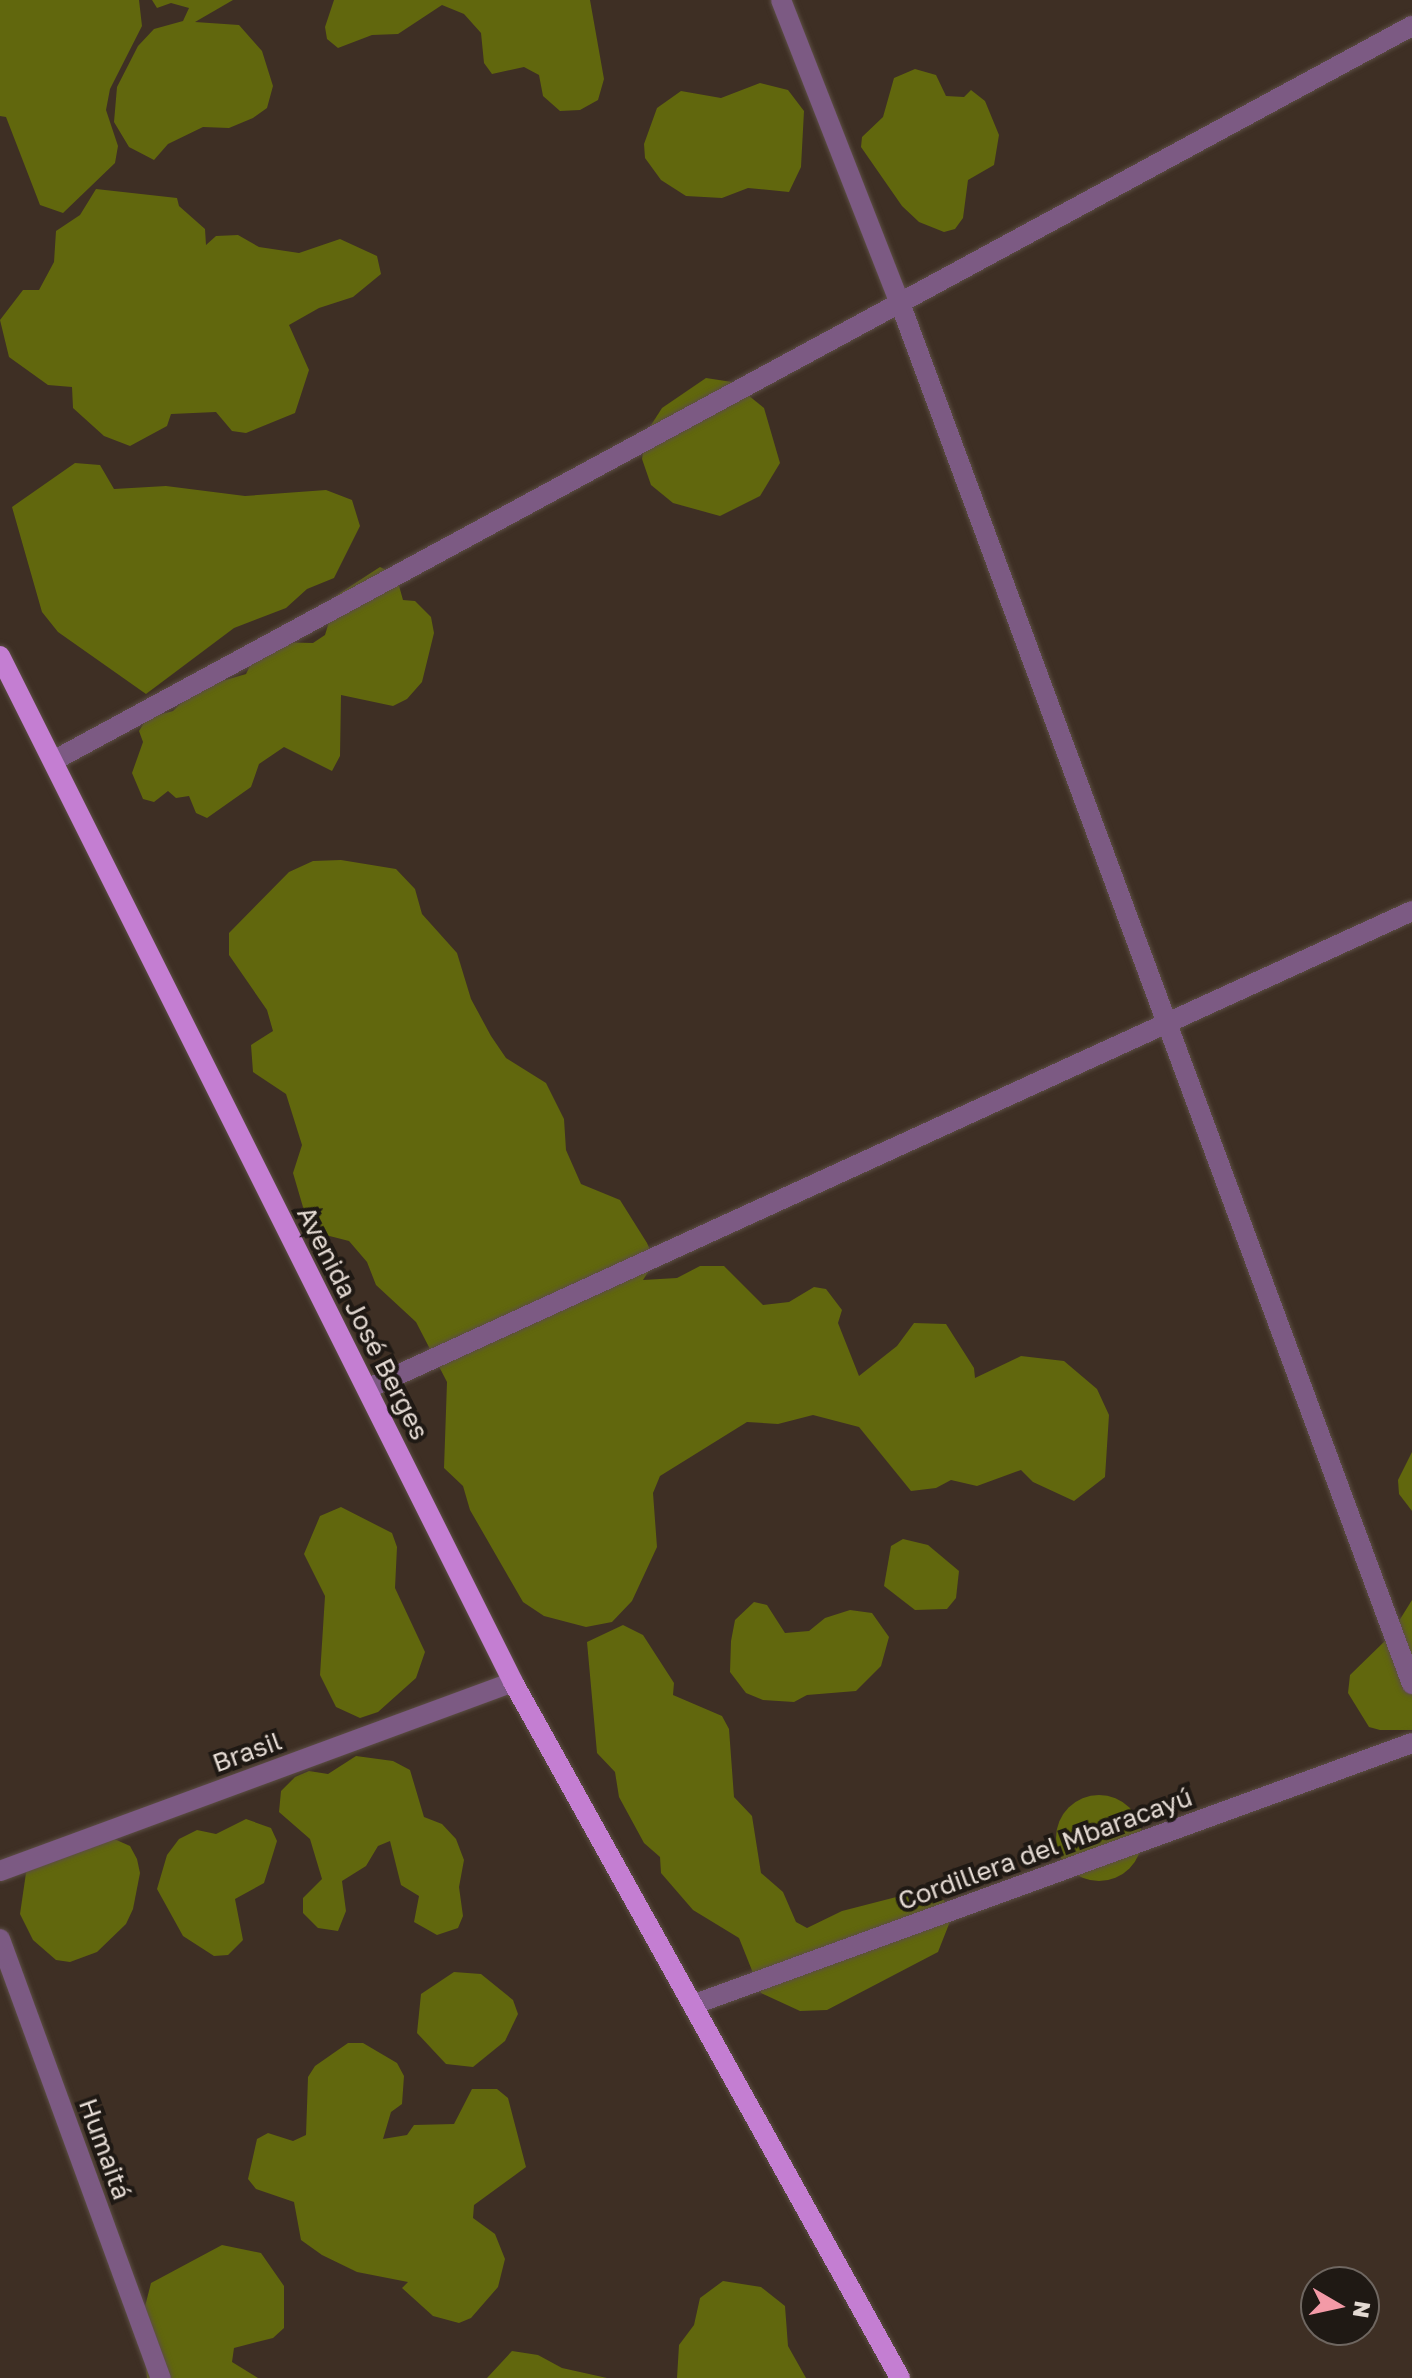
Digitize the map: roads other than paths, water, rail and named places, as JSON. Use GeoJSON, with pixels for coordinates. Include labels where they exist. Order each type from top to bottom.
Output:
{"type":"FeatureCollection","features":[{"type":"Feature","properties":{"kind":"main road","name":"Avenida José Berges"},"geometry":{"type":"LineString","coordinates":[[0,656],[513,1682],[695,2004],[900,2378]]}},
{"type":"Feature","properties":{"kind":"street"},"geometry":{"type":"LineString","coordinates":[[781,0],[900,303],[1412,1684]]}},
{"type":"Feature","properties":{"kind":"street"},"geometry":{"type":"LineString","coordinates":[[53,761],[1412,26]]}},
{"type":"Feature","properties":{"kind":"street"},"geometry":{"type":"LineString","coordinates":[[367,1389],[1412,911]]}},
{"type":"Feature","properties":{"kind":"street","name":"Brasil"},"geometry":{"type":"LineString","coordinates":[[0,1871],[513,1682]]}},
{"type":"Feature","properties":{"kind":"street","name":"Cordillera del Mbaracayú"},"geometry":{"type":"LineString","coordinates":[[695,2004],[1412,1743]]}},
{"type":"Feature","properties":{"kind":"street","name":"Humaitá"},"geometry":{"type":"LineString","coordinates":[[0,1939],[161,2378]]}}]}
